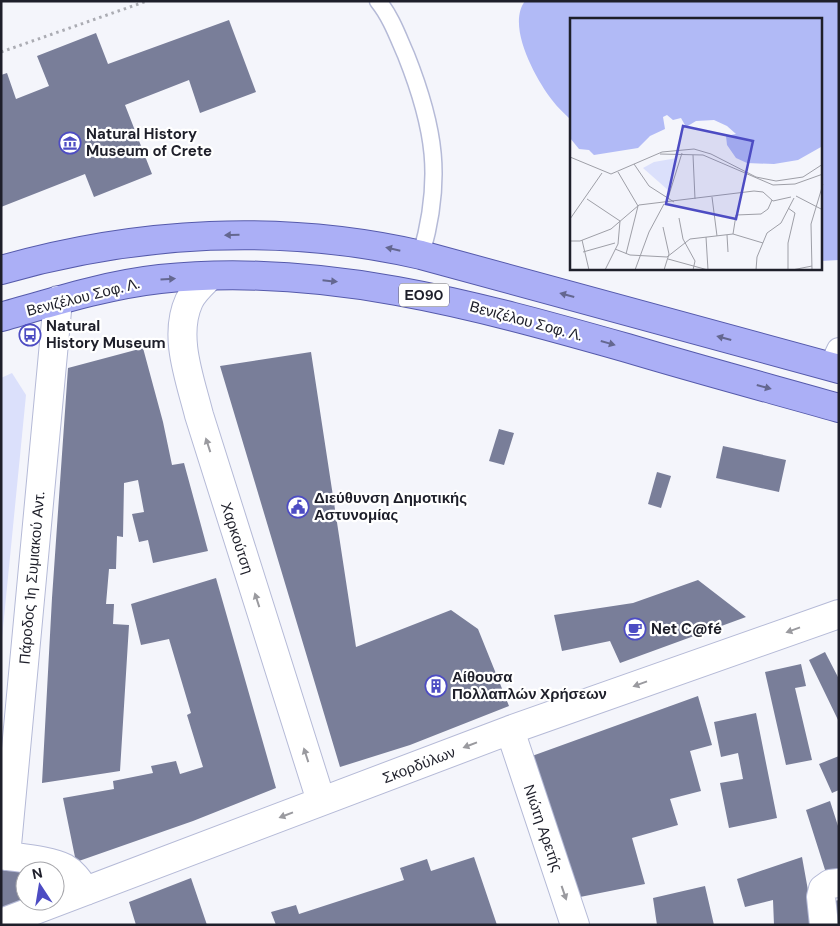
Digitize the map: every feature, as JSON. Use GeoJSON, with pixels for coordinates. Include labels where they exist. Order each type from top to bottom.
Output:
{"type":"FeatureCollection","features":[{"type":"Feature","properties":{"kind":"main road","name":"ΕΟ90"},"geometry":{"type":"LineString","coordinates":[[1,270],[63,254],[110,245],[189,236],[298,237],[386,247],[421,255],[836,362]]}},
{"type":"Feature","properties":{"kind":"main road","name":"Βενιζέλου Σοφ. Λ."},"geometry":{"type":"LineString","coordinates":[[1,318],[101,289],[160,279],[236,276],[298,278],[387,288],[438,298],[574,333],[839,408]]}},
{"type":"Feature","properties":{"kind":"street","name":"Χαρκούτση"},"geometry":{"type":"LineString","coordinates":[[209,277],[190,300],[182,323],[183,342],[190,377],[199,415],[321,801]]}},
{"type":"Feature","properties":{"kind":"street","name":"Πάροδος 1η Συμιακού Αντ."},"geometry":{"type":"LineString","coordinates":[[4,856],[58,300]]}},
{"type":"Feature","properties":{"kind":"street","name":"Σκορδύλων"},"geometry":{"type":"LineString","coordinates":[[1,923],[510,730],[839,614]]}},
{"type":"Feature","properties":{"kind":"street","name":"Νιώτη Αρετής"},"geometry":{"type":"LineString","coordinates":[[510,730],[575,925]]}},
{"type":"Feature","properties":{"kind":"street"},"geometry":{"type":"LineString","coordinates":[[4,856],[55,864],[65,868],[73,874],[86,891]]}},
{"type":"Feature","properties":{"kind":"street"},"geometry":{"type":"LineString","coordinates":[[824,925],[821,897],[831,886]]}},
{"type":"Feature","properties":{"kind":"lane"},"geometry":{"type":"LineString","coordinates":[[378,1],[396,32],[422,100],[433,154],[434,188],[429,225],[421,255]]}},
{"type":"Feature","properties":{"kind":"path"},"geometry":{"type":"LineString","coordinates":[[1,52],[147,1]]}},
{"type":"Feature","properties":{"kind":"shaded area"},"geometry":{"type":"Polygon","coordinates":[[[12,373],[26,395],[1,648],[1,378],[12,373]]]}},
{"type":"Feature","properties":{"kind":"water"},"geometry":{"type":"Polygon","coordinates":[[[525,1],[839,1],[839,260],[822,261],[822,18],[570,18],[570,119],[545,91],[531,66],[521,38],[520,12],[525,1]]]}},
{"type":"Feature","properties":{"kind":"building","name":"Natural History Museum of Crete"},"geometry":{"type":"Polygon","coordinates":[[[229,20],[256,92],[200,113],[189,80],[125,105],[152,174],[94,197],[85,174],[1,207],[1,75],[7,73],[16,99],[49,86],[37,56],[96,33],[108,64],[229,20]]]}},
{"type":"Feature","properties":{"kind":"building"},"geometry":{"type":"Polygon","coordinates":[[[143,348],[163,422],[172,465],[184,463],[208,551],[153,563],[148,540],[139,542],[132,514],[144,512],[138,480],[124,483],[123,537],[117,536],[116,569],[109,569],[106,604],[114,604],[113,624],[129,625],[120,771],[42,783],[52,598],[68,368],[143,348]]]}},
{"type":"Feature","properties":{"kind":"building","name":"Διεύθυνση Δημοτικής Αστυνομίας"},"geometry":{"type":"Polygon","coordinates":[[[311,352],[356,647],[451,610],[478,629],[509,706],[410,745],[340,767],[220,366],[311,352]]]}},
{"type":"Feature","properties":{"kind":"building"},"geometry":{"type":"Polygon","coordinates":[[[499,429],[514,433],[504,465],[489,461],[499,429]]]}},
{"type":"Feature","properties":{"kind":"building"},"geometry":{"type":"Polygon","coordinates":[[[723,446],[786,460],[779,492],[716,478],[723,446]]]}},
{"type":"Feature","properties":{"kind":"building"},"geometry":{"type":"Polygon","coordinates":[[[657,472],[671,476],[661,508],[648,504],[657,472]]]}},
{"type":"Feature","properties":{"kind":"building"},"geometry":{"type":"Polygon","coordinates":[[[216,578],[276,788],[193,821],[76,862],[63,798],[114,789],[113,781],[153,773],[151,766],[176,761],[180,774],[203,767],[187,715],[191,713],[169,639],[141,645],[131,604],[216,578]]]}},
{"type":"Feature","properties":{"kind":"building","name":"Net C@fé"},"geometry":{"type":"Polygon","coordinates":[[[698,580],[746,617],[620,663],[610,641],[562,651],[554,615],[633,603],[698,580]]]}},
{"type":"Feature","properties":{"kind":"building"},"geometry":{"type":"Polygon","coordinates":[[[825,652],[839,679],[839,722],[809,660],[825,652]]]}},
{"type":"Feature","properties":{"kind":"building"},"geometry":{"type":"Polygon","coordinates":[[[801,664],[806,686],[795,688],[812,760],[786,765],[765,672],[801,664]]]}},
{"type":"Feature","properties":{"kind":"building"},"geometry":{"type":"Polygon","coordinates":[[[698,696],[712,745],[690,751],[701,791],[670,799],[678,825],[632,838],[645,884],[580,897],[532,756],[698,696]]]}},
{"type":"Feature","properties":{"kind":"building"},"geometry":{"type":"Polygon","coordinates":[[[756,713],[777,818],[729,828],[720,783],[743,779],[738,753],[721,757],[714,722],[756,713]]]}},
{"type":"Feature","properties":{"kind":"building"},"geometry":{"type":"Polygon","coordinates":[[[839,756],[839,790],[832,793],[819,764],[839,756]]]}},
{"type":"Feature","properties":{"kind":"building"},"geometry":{"type":"Polygon","coordinates":[[[830,801],[839,829],[839,870],[826,873],[806,810],[830,801]]]}},
{"type":"Feature","properties":{"kind":"building"},"geometry":{"type":"Polygon","coordinates":[[[474,857],[497,925],[276,925],[271,912],[296,905],[299,914],[404,880],[400,868],[427,859],[431,871],[474,857]]]}},
{"type":"Feature","properties":{"kind":"building"},"geometry":{"type":"Polygon","coordinates":[[[802,857],[811,907],[812,925],[774,925],[773,900],[745,907],[737,879],[802,857]]]}},
{"type":"Feature","properties":{"kind":"building"},"geometry":{"type":"Polygon","coordinates":[[[1,866],[15,869],[15,904],[1,909],[1,866]]]}},
{"type":"Feature","properties":{"kind":"building"},"geometry":{"type":"Polygon","coordinates":[[[191,878],[207,925],[136,925],[129,902],[191,878]]]}},
{"type":"Feature","properties":{"kind":"building"},"geometry":{"type":"Polygon","coordinates":[[[705,886],[714,925],[657,925],[653,898],[705,886]]]}},
{"type":"Feature","properties":{"kind":"building"},"geometry":{"type":"Polygon","coordinates":[[[839,900],[839,924],[834,925],[829,902],[839,900]]]}},
{"type":"Feature","properties":{"kind":"place","name":"Natural History Museum of Crete"},"geometry":{"type":"Point","coordinates":[70,143]}},
{"type":"Feature","properties":{"kind":"place","name":"Natural History Museum"},"geometry":{"type":"Point","coordinates":[30,335]}},
{"type":"Feature","properties":{"kind":"place","name":"Διεύθυνση Δημοτικής Αστυνομίας"},"geometry":{"type":"Point","coordinates":[298,507]}},
{"type":"Feature","properties":{"kind":"place","name":"Net C@fé"},"geometry":{"type":"Point","coordinates":[635,629]}},
{"type":"Feature","properties":{"kind":"place","name":"Αίθουσα Πολλαπλών Χρήσεων"},"geometry":{"type":"Point","coordinates":[436,686]}}]}
